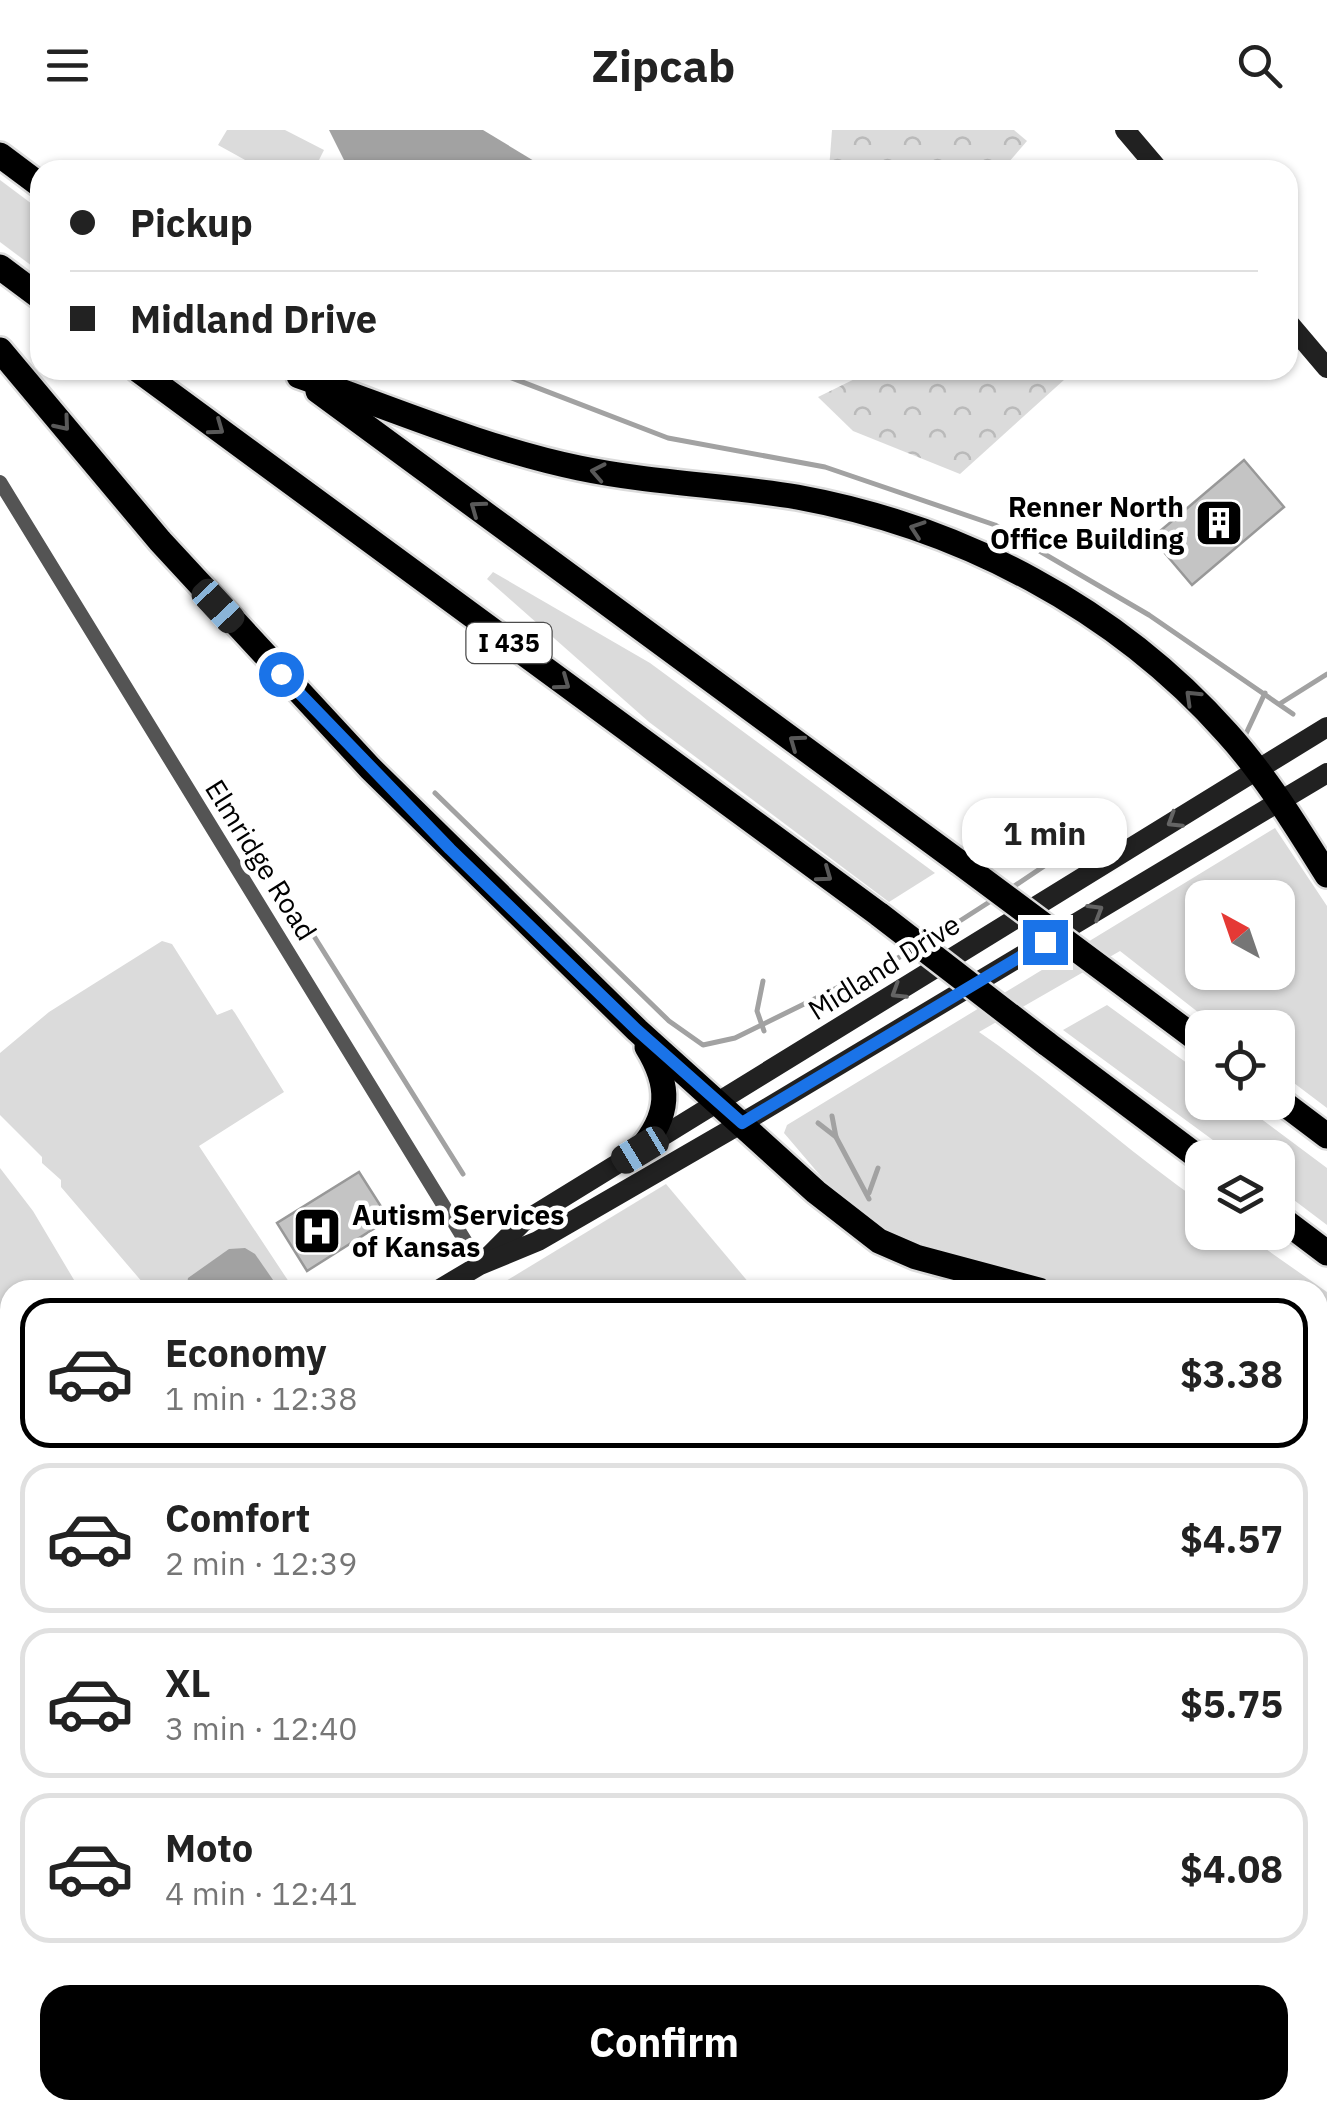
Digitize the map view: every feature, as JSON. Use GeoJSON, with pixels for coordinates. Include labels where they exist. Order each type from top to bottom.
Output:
{"type":"FeatureCollection","features":[{"type":"Feature","properties":{"kind":"highway"},"geometry":{"type":"LineString","coordinates":[[0,155],[30,178]]}},
{"type":"Feature","properties":{"kind":"highway"},"geometry":{"type":"LineString","coordinates":[[0,267],[30,290]]}},
{"type":"Feature","properties":{"kind":"highway"},"geometry":{"type":"LineString","coordinates":[[0,350],[160,541],[290,684],[450,849],[637,1030],[720,1101],[850,1223],[916,1257],[1002,1280]]}},
{"type":"Feature","properties":{"kind":"highway","name":"I 435"},"geometry":{"type":"LineString","coordinates":[[152,380],[880,915],[1185,1147]]}},
{"type":"Feature","properties":{"kind":"highway"},"geometry":{"type":"LineString","coordinates":[[304,380],[1185,1030]]}},
{"type":"Feature","properties":{"kind":"highway"},"geometry":{"type":"LineString","coordinates":[[314,380],[537,458],[622,477],[794,497],[884,518],[961,544],[1042,584],[1118,634],[1191,695],[1257,770],[1327,875]]}},
{"type":"Feature","properties":{"kind":"highway"},"geometry":{"type":"LineString","coordinates":[[637,1030],[660,1068],[666,1090],[663,1117],[640,1150]]}},
{"type":"Feature","properties":{"kind":"highway"},"geometry":{"type":"LineString","coordinates":[[1295,1112],[1327,1136]]}},
{"type":"Feature","properties":{"kind":"highway"},"geometry":{"type":"LineString","coordinates":[[1295,1229],[1327,1254]]}},
{"type":"Feature","properties":{"kind":"main road"},"geometry":{"type":"LineString","coordinates":[[1126,130],[1151,160]]}},
{"type":"Feature","properties":{"kind":"main road"},"geometry":{"type":"LineString","coordinates":[[1298,334],[1327,368]]}},
{"type":"Feature","properties":{"kind":"main road","name":"Midland Drive"},"geometry":{"type":"LineString","coordinates":[[480,1265],[523,1222],[1327,728]]}},
{"type":"Feature","properties":{"kind":"main road","name":"Midland Drive"},"geometry":{"type":"LineString","coordinates":[[455,1280],[480,1265],[538,1242],[1327,773]]}},
{"type":"Feature","properties":{"kind":"street","name":"Elmridge Road"},"geometry":{"type":"LineString","coordinates":[[0,482],[480,1265]]}},
{"type":"Feature","properties":{"kind":"green space"},"geometry":{"type":"Polygon","coordinates":[[[227,130],[285,130],[324,150],[319,160],[245,160],[218,145],[227,130]]]}},
{"type":"Feature","properties":{"kind":"green space"},"geometry":{"type":"Polygon","coordinates":[[[832,130],[1014,130],[1027,141],[1011,160],[830,160],[832,130]]]}},
{"type":"Feature","properties":{"kind":"green space"},"geometry":{"type":"Polygon","coordinates":[[[0,180],[30,202],[30,264],[0,242],[0,180]]]}},
{"type":"Feature","properties":{"kind":"green space"},"geometry":{"type":"Polygon","coordinates":[[[853,380],[1064,380],[960,474],[853,431],[818,397],[853,380]]]}},
{"type":"Feature","properties":{"kind":"green space"},"geometry":{"type":"Polygon","coordinates":[[[493,572],[650,663],[935,873],[889,902],[649,722],[487,579],[493,572]]]}},
{"type":"Feature","properties":{"kind":"green space"},"geometry":{"type":"Polygon","coordinates":[[[1275,828],[1327,906],[1327,1108],[1295,1084],[1295,1010],[1195,1010],[1120,951],[979,1032],[1185,1190],[1185,1250],[1267,1250],[1310,1280],[1042,1280],[885,1230],[842,1201],[784,1133],[787,1125],[1185,883],[1185,990],[1295,990],[1295,880],[1190,880],[1275,828]]]}},
{"type":"Feature","properties":{"kind":"green space"},"geometry":{"type":"Polygon","coordinates":[[[162,941],[172,944],[217,1015],[232,1009],[284,1092],[199,1146],[288,1280],[140,1280],[61,1187],[61,1180],[42,1163],[42,1157],[0,1115],[0,1053],[49,1012],[162,941]]]}},
{"type":"Feature","properties":{"kind":"green space"},"geometry":{"type":"Polygon","coordinates":[[[1107,1005],[1185,1062],[1185,1120],[1063,1030],[1107,1005]]]}},
{"type":"Feature","properties":{"kind":"green space"},"geometry":{"type":"Polygon","coordinates":[[[1186,1120],[1263,1120],[1290,1140],[1213,1140],[1186,1120]]]}},
{"type":"Feature","properties":{"kind":"green space"},"geometry":{"type":"Polygon","coordinates":[[[1295,1144],[1327,1168],[1327,1225],[1295,1201],[1295,1144]]]}},
{"type":"Feature","properties":{"kind":"green space"},"geometry":{"type":"Polygon","coordinates":[[[0,1168],[33,1211],[74,1280],[0,1280],[0,1168]]]}},
{"type":"Feature","properties":{"kind":"green space"},"geometry":{"type":"Polygon","coordinates":[[[666,1184],[747,1280],[508,1280],[666,1184]]]}},
{"type":"Feature","properties":{"kind":"shaded area"},"geometry":{"type":"Polygon","coordinates":[[[329,130],[483,130],[532,160],[344,160],[329,130]]]}},
{"type":"Feature","properties":{"kind":"shaded area"},"geometry":{"type":"Polygon","coordinates":[[[245,1248],[255,1254],[273,1280],[188,1280],[229,1249],[245,1248]]]}},
{"type":"Feature","properties":{"kind":"building","name":"Renner North Office Building"},"geometry":{"type":"Polygon","coordinates":[[[1244,460],[1284,507],[1192,585],[1152,538],[1244,460]]]}},
{"type":"Feature","properties":{"kind":"building"},"geometry":{"type":"Polygon","coordinates":[[[359,1172],[389,1219],[307,1271],[277,1223],[359,1172]]]}},
{"type":"Feature","properties":{"kind":"waterway"},"geometry":{"type":"LineString","coordinates":[[517,380],[668,438],[825,467],[995,525],[1149,615],[1293,714]]}},
{"type":"Feature","properties":{"kind":"waterway"},"geometry":{"type":"LineString","coordinates":[[1281,703],[1327,674]]}},
{"type":"Feature","properties":{"kind":"waterway"},"geometry":{"type":"LineString","coordinates":[[1244,738],[1265,693]]}},
{"type":"Feature","properties":{"kind":"waterway"},"geometry":{"type":"LineString","coordinates":[[435,793],[669,1021],[703,1045],[735,1038],[914,950]]}},
{"type":"Feature","properties":{"kind":"waterway"},"geometry":{"type":"LineString","coordinates":[[1007,891],[1071,848]]}},
{"type":"Feature","properties":{"kind":"waterway"},"geometry":{"type":"LineString","coordinates":[[927,942],[994,899]]}},
{"type":"Feature","properties":{"kind":"waterway"},"geometry":{"type":"LineString","coordinates":[[307,925],[463,1174]]}},
{"type":"Feature","properties":{"kind":"waterway"},"geometry":{"type":"LineString","coordinates":[[763,981],[757,1011],[764,1031]]}},
{"type":"Feature","properties":{"kind":"waterway"},"geometry":{"type":"LineString","coordinates":[[832,1116],[836,1137]]}},
{"type":"Feature","properties":{"kind":"waterway"},"geometry":{"type":"LineString","coordinates":[[818,1123],[836,1137],[869,1199]]}},
{"type":"Feature","properties":{"kind":"waterway"},"geometry":{"type":"LineString","coordinates":[[869,1193],[878,1168]]}},
{"type":"Feature","properties":{"kind":"place","name":"Renner North Office Building"},"geometry":{"type":"Point","coordinates":[1219,523]}},
{"type":"Feature","properties":{"kind":"place","name":"Autism Services of Kansas"},"geometry":{"type":"Point","coordinates":[317,1231]}},
{"type":"Feature","properties":{"kind":"route"},"geometry":{"type":"LineString","coordinates":[[281,674],[450,849],[637,1030],[742,1123],[1045,942]]}}]}
